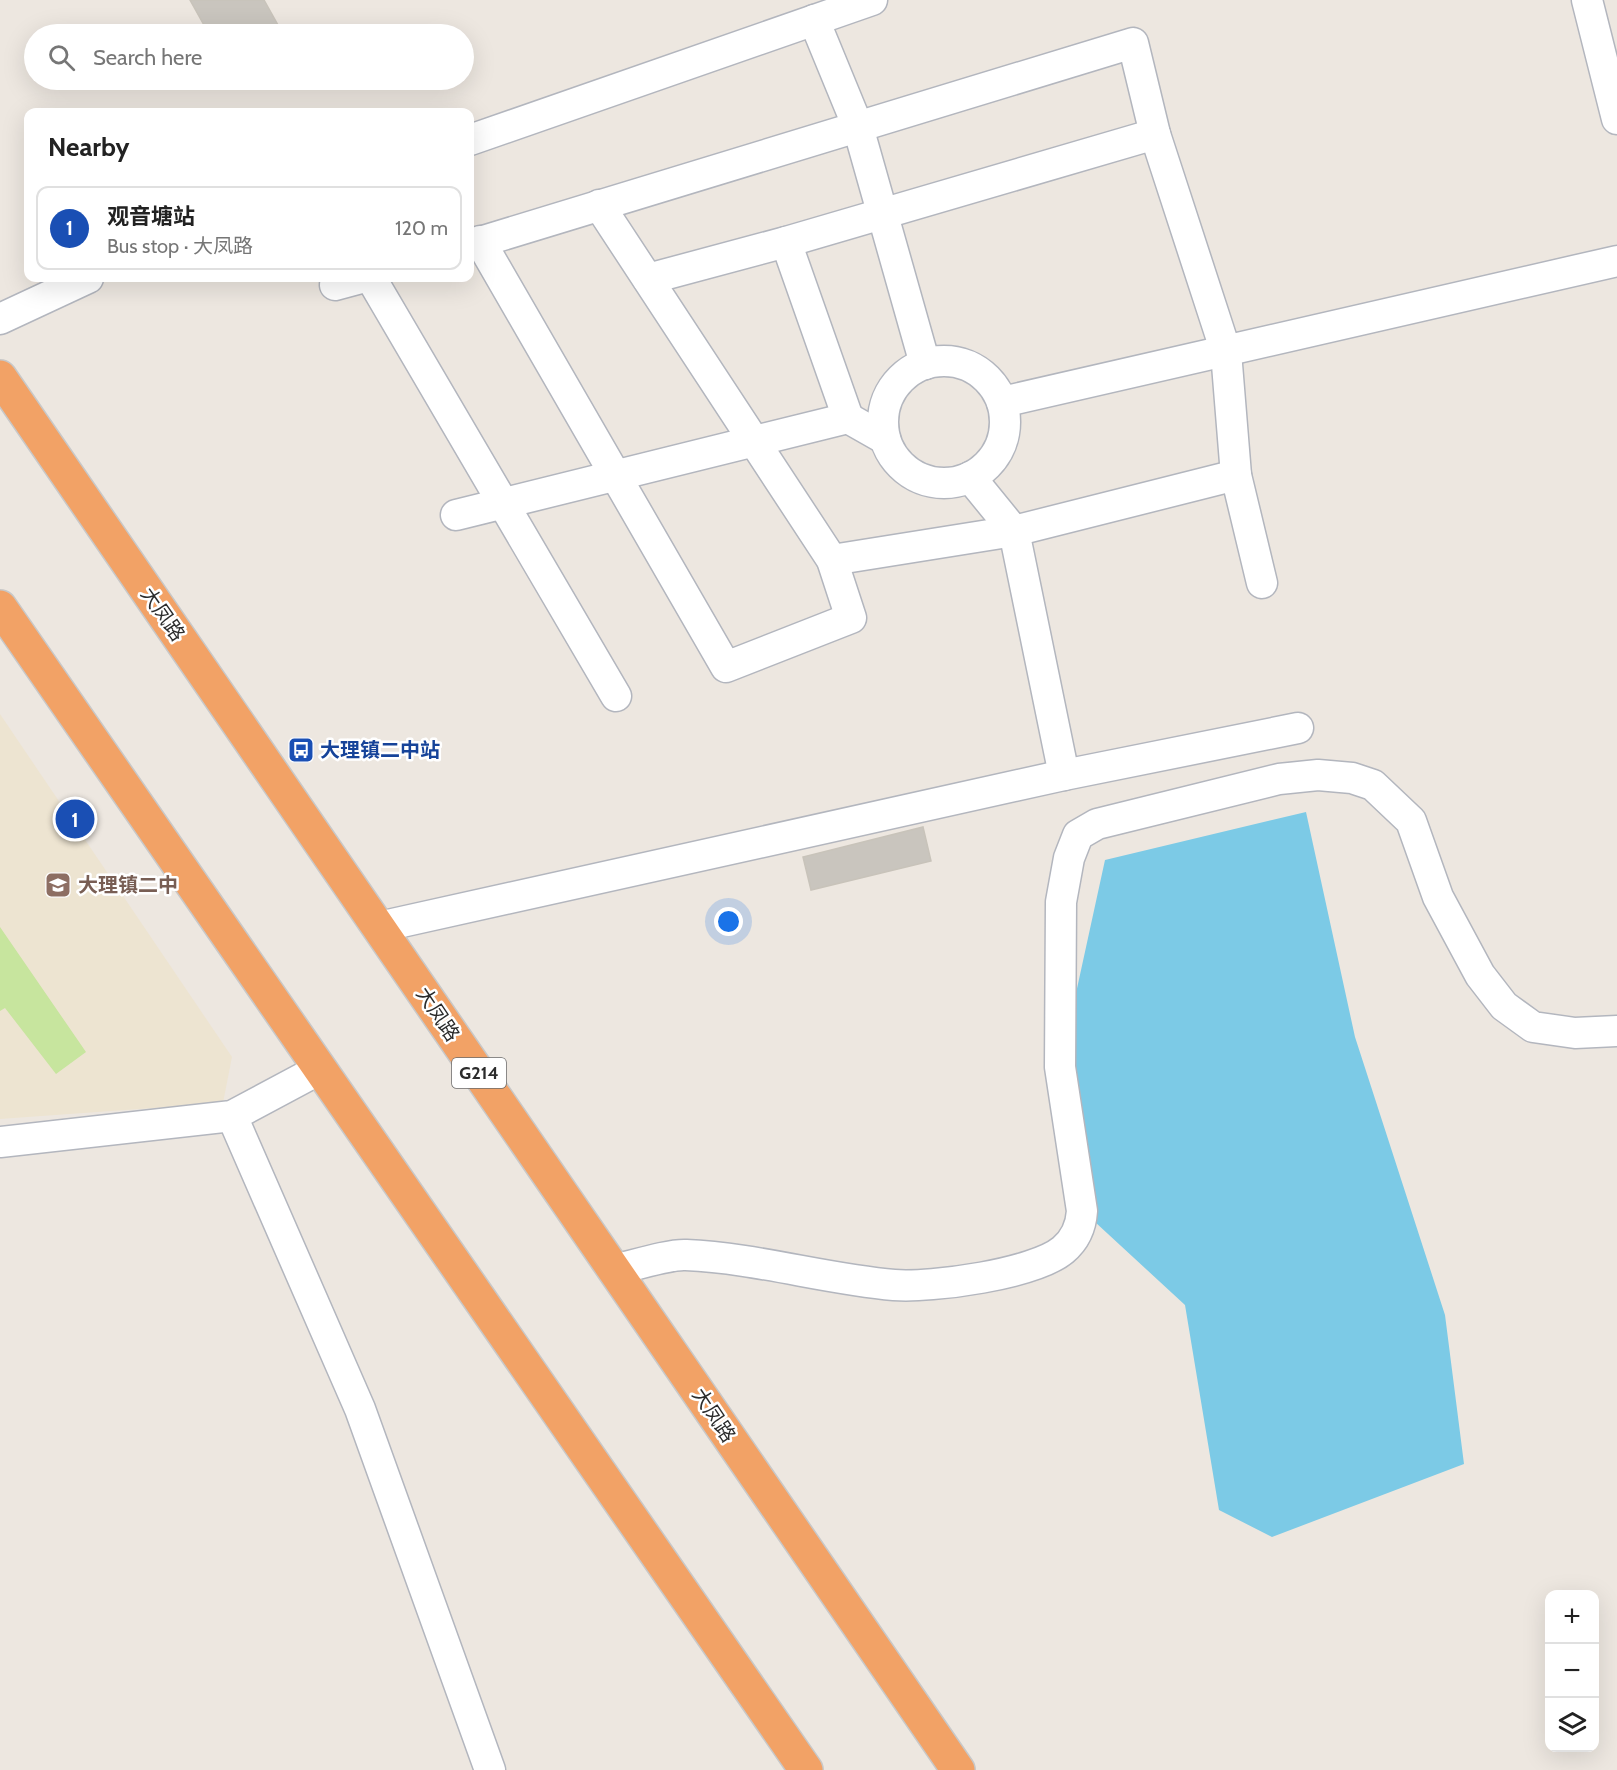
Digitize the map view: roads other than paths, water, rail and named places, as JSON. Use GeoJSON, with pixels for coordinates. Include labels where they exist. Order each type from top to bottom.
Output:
{"type":"FeatureCollection","features":[{"type":"Feature","properties":{"kind":"highway","name":"大凤路"},"geometry":{"type":"LineString","coordinates":[[0,377],[958,1770]]}},
{"type":"Feature","properties":{"kind":"highway"},"geometry":{"type":"LineString","coordinates":[[0,607],[806,1770]]}},
{"type":"Feature","properties":{"kind":"street"},"geometry":{"type":"LineString","coordinates":[[474,139],[872,0]]}},
{"type":"Feature","properties":{"kind":"street"},"geometry":{"type":"LineString","coordinates":[[1587,0],[1617,119]]}},
{"type":"Feature","properties":{"kind":"street"},"geometry":{"type":"LineString","coordinates":[[814,20],[858,127],[925,364]]}},
{"type":"Feature","properties":{"kind":"street"},"geometry":{"type":"LineString","coordinates":[[600,205],[832,560],[851,618],[726,667],[475,243],[600,205],[858,127],[1133,43],[1155,134],[1226,352],[1236,475],[1262,583]]}},
{"type":"Feature","properties":{"kind":"street"},"geometry":{"type":"LineString","coordinates":[[648,279],[786,242],[1155,134]]}},
{"type":"Feature","properties":{"kind":"street"},"geometry":{"type":"LineString","coordinates":[[786,242],[848,418],[885,439]]}},
{"type":"Feature","properties":{"kind":"street"},"geometry":{"type":"LineString","coordinates":[[1002,402],[1617,261]]}},
{"type":"Feature","properties":{"kind":"street"},"geometry":{"type":"LineString","coordinates":[[0,319],[79,282]]}},
{"type":"Feature","properties":{"kind":"street"},"geometry":{"type":"LineString","coordinates":[[373,282],[616,696]]}},
{"type":"Feature","properties":{"kind":"street"},"geometry":{"type":"LineString","coordinates":[[944,361],[963,364],[980,372],[993,385],[1002,402],[1005,419],[1003,438],[996,454],[985,467],[970,477],[950,482],[929,481],[909,472],[895,458],[885,439],[883,420],[886,402],[895,385],[908,373],[925,364],[944,361]]}},
{"type":"Feature","properties":{"kind":"street"},"geometry":{"type":"LineString","coordinates":[[456,515],[848,418]]}},
{"type":"Feature","properties":{"kind":"street"},"geometry":{"type":"LineString","coordinates":[[832,560],[1014,531],[1236,475]]}},
{"type":"Feature","properties":{"kind":"street"},"geometry":{"type":"LineString","coordinates":[[970,477],[1014,531],[1064,775]]}},
{"type":"Feature","properties":{"kind":"street"},"geometry":{"type":"LineString","coordinates":[[379,927],[1064,775],[1298,728]]}},
{"type":"Feature","properties":{"kind":"street"},"geometry":{"type":"LineString","coordinates":[[614,1270],[683,1255],[747,1262],[895,1285],[940,1283],[990,1277],[1037,1263],[1063,1250],[1081,1227],[1082,1210],[1060,1067],[1061,902],[1069,858],[1078,835],[1097,824],[1279,779],[1329,776],[1352,778],[1373,785],[1411,821],[1438,897],[1480,975],[1504,1006],[1533,1027],[1575,1033],[1617,1031]]}},
{"type":"Feature","properties":{"kind":"street"},"geometry":{"type":"LineString","coordinates":[[0,1142],[232,1116],[320,1069]]}},
{"type":"Feature","properties":{"kind":"street"},"geometry":{"type":"LineString","coordinates":[[232,1116],[360,1409],[490,1770]]}},
{"type":"Feature","properties":{"kind":"water"},"geometry":{"type":"Polygon","coordinates":[[[1306,812],[1355,1037],[1445,1315],[1464,1464],[1272,1537],[1219,1510],[1185,1305],[1095,1222],[1066,1039],[1105,860],[1306,812]]]}},
{"type":"Feature","properties":{"kind":"place","name":"大理镇二中站"},"geometry":{"type":"Point","coordinates":[301,750]}},
{"type":"Feature","properties":{"kind":"place","name":"观音塘站"},"geometry":{"type":"Point","coordinates":[75,819]}},
{"type":"Feature","properties":{"kind":"place","name":"大理镇二中"},"geometry":{"type":"Point","coordinates":[58,885]}}]}
